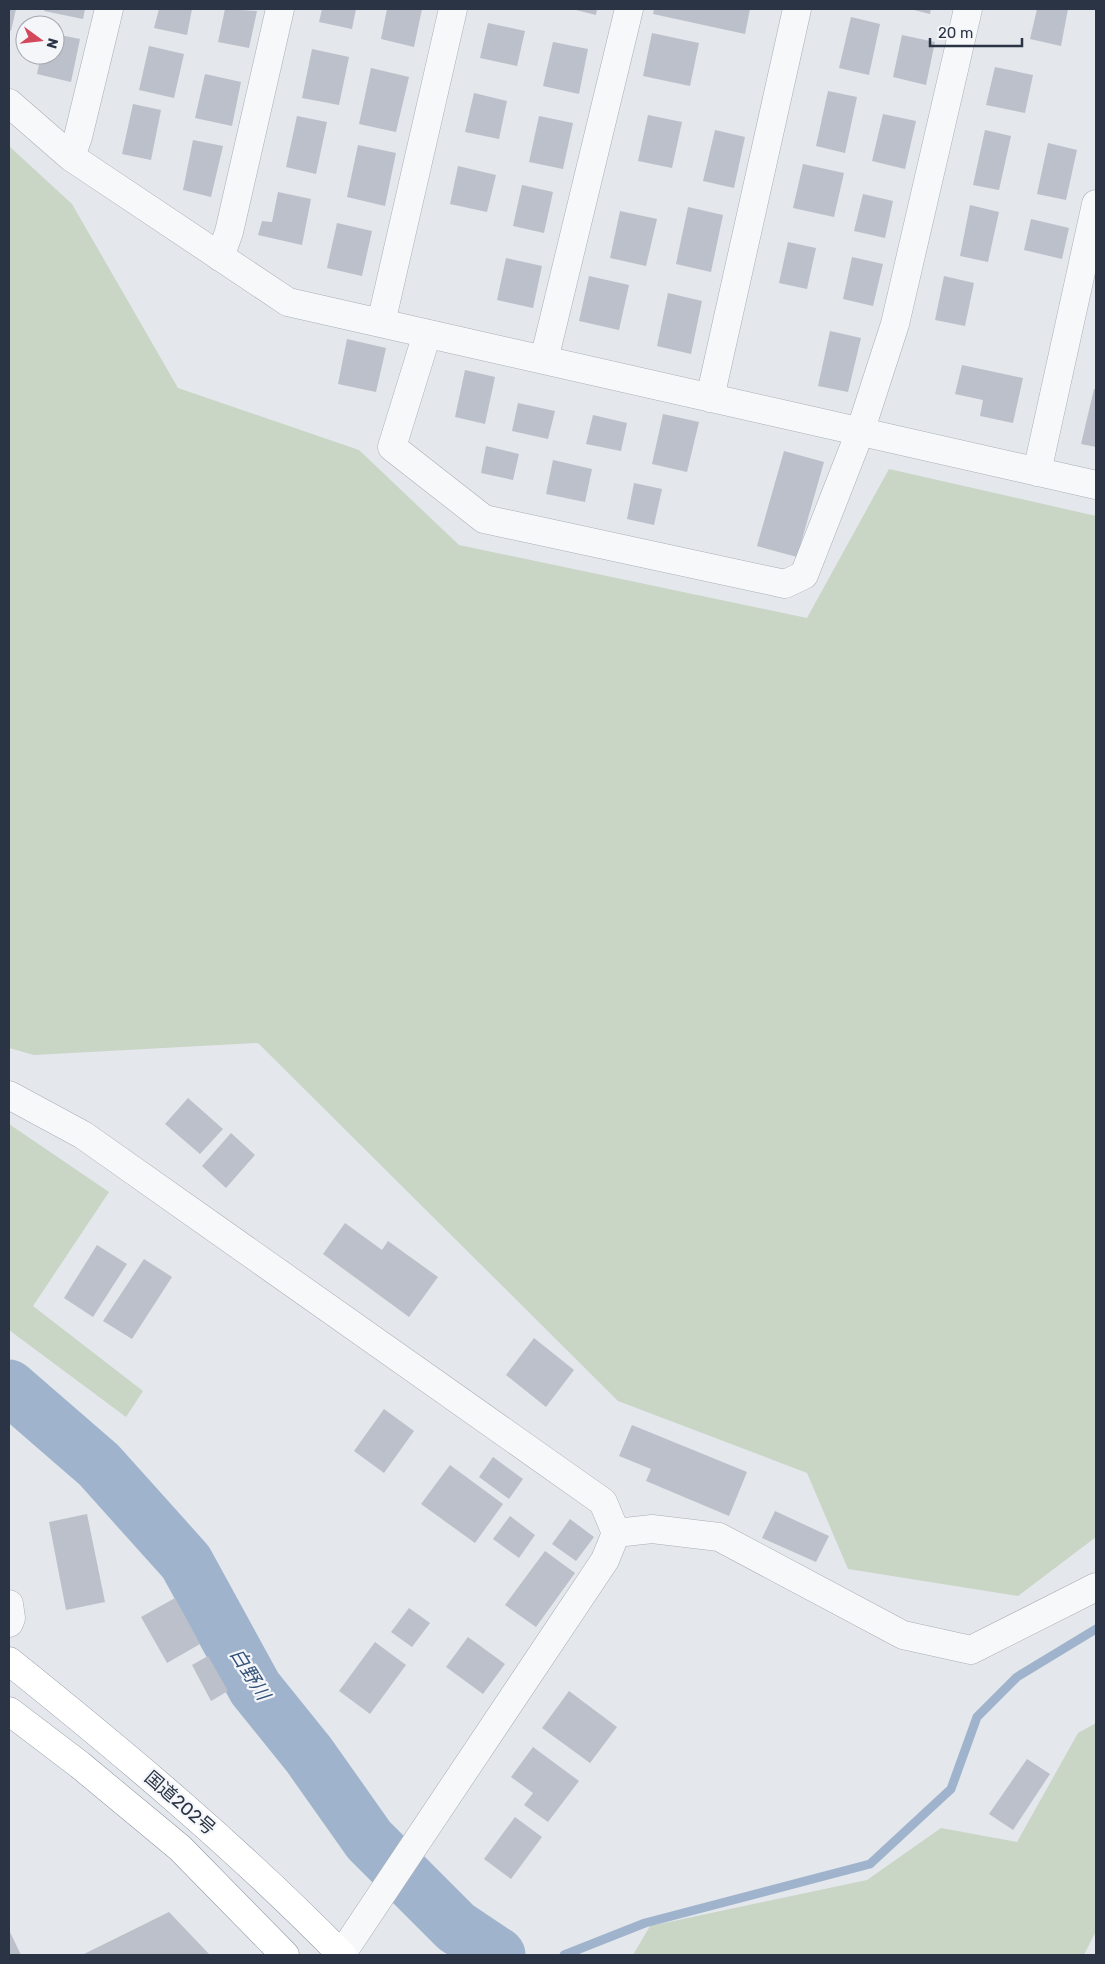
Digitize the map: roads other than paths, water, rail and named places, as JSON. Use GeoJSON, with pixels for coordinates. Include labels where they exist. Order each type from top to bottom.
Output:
{"type":"FeatureCollection","features":[{"type":"Feature","properties":{"kind":"highway","name":"国道202号"},"geometry":{"type":"LineString","coordinates":[[9,1661],[149,1775],[245,1860],[341,1955]]}},
{"type":"Feature","properties":{"kind":"highway","name":"国道202号"},"geometry":{"type":"LineString","coordinates":[[9,1712],[80,1765],[180,1848],[285,1955]]}},
{"type":"Feature","properties":{"kind":"street"},"geometry":{"type":"LineString","coordinates":[[71,157],[78,136],[109,9]]}},
{"type":"Feature","properties":{"kind":"street"},"geometry":{"type":"LineString","coordinates":[[220,257],[229,232],[280,9]]}},
{"type":"Feature","properties":{"kind":"street"},"geometry":{"type":"LineString","coordinates":[[381,323],[453,9]]}},
{"type":"Feature","properties":{"kind":"street"},"geometry":{"type":"LineString","coordinates":[[544,360],[629,9]]}},
{"type":"Feature","properties":{"kind":"street"},"geometry":{"type":"LineString","coordinates":[[710,398],[797,9]]}},
{"type":"Feature","properties":{"kind":"street"},"geometry":{"type":"LineString","coordinates":[[427,334],[392,448],[484,519],[785,584],[804,575],[860,432],[895,324],[968,9]]}},
{"type":"Feature","properties":{"kind":"street"},"geometry":{"type":"LineString","coordinates":[[9,103],[71,157],[288,302],[1096,485]]}},
{"type":"Feature","properties":{"kind":"street"},"geometry":{"type":"LineString","coordinates":[[1037,472],[1096,204]]}},
{"type":"Feature","properties":{"kind":"street"},"geometry":{"type":"LineString","coordinates":[[9,1095],[83,1135],[603,1502],[616,1533],[605,1560],[420,1834],[341,1955]]}},
{"type":"Feature","properties":{"kind":"street"},"geometry":{"type":"LineString","coordinates":[[616,1533],[652,1528],[719,1537],[903,1635],[971,1650],[1096,1587]]}},
{"type":"Feature","properties":{"kind":"street"},"geometry":{"type":"LineString","coordinates":[[9,1604],[11,1618],[9,1623]]}},
{"type":"Feature","properties":{"kind":"waterway","name":"白野川"},"geometry":{"type":"LineString","coordinates":[[9,1387],[99,1465],[186,1562],[255,1688],[309,1755],[369,1840],[456,1927],[498,1955]]}},
{"type":"Feature","properties":{"kind":"waterway"},"geometry":{"type":"LineString","coordinates":[[564,1955],[645,1923],[870,1864],[951,1789],[977,1717],[1017,1677],[1096,1629]]}}]}
